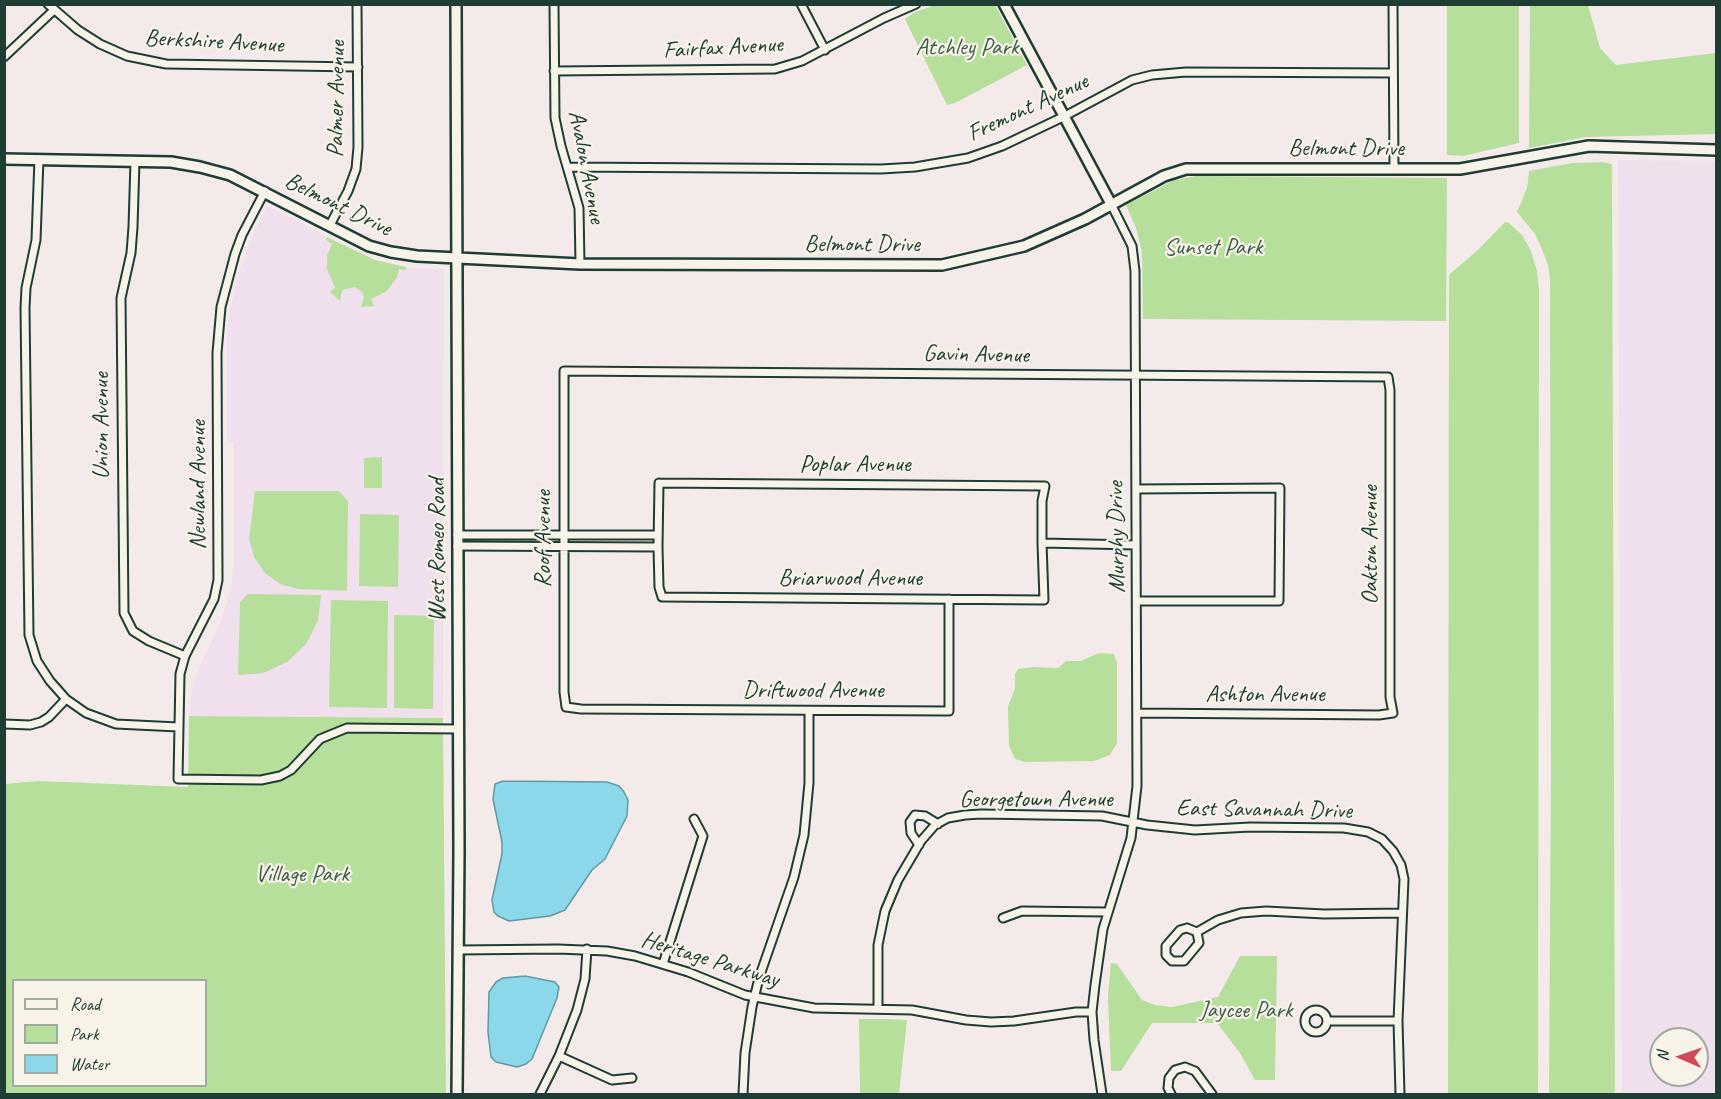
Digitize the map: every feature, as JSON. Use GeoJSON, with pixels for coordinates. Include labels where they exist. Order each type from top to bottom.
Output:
{"type":"FeatureCollection","features":[{"type":"Feature","properties":{"kind":"street","name":"Palmer Avenue"},"geometry":{"type":"LineString","coordinates":[[330,225],[348,191],[356,169],[358,147],[357,4]]}},
{"type":"Feature","properties":{"kind":"street","name":"West Romeo Road"},"geometry":{"type":"LineString","coordinates":[[456,4],[457,1095]]}},
{"type":"Feature","properties":{"kind":"street","name":"Avalon Avenue"},"geometry":{"type":"LineString","coordinates":[[554,4],[555,118],[579,208],[580,264]]}},
{"type":"Feature","properties":{"kind":"street"},"geometry":{"type":"LineString","coordinates":[[801,4],[825,50]]}},
{"type":"Feature","properties":{"kind":"street","name":"Fairfax Avenue"},"geometry":{"type":"LineString","coordinates":[[554,71],[760,70],[788,66],[825,50],[907,6],[916,4]]}},
{"type":"Feature","properties":{"kind":"street"},"geometry":{"type":"LineString","coordinates":[[1393,4],[1394,169]]}},
{"type":"Feature","properties":{"kind":"street","name":"Murphy Drive"},"geometry":{"type":"LineString","coordinates":[[1008,6],[1063,117],[1132,246],[1135,271],[1137,786],[1134,822],[1126,858],[1107,912],[1095,985],[1092,1012],[1095,1056],[1102,1095]]}},
{"type":"Feature","properties":{"kind":"street","name":"Berkshire Avenue"},"geometry":{"type":"LineString","coordinates":[[51,7],[78,30],[100,44],[127,56],[166,64],[358,67]]}},
{"type":"Feature","properties":{"kind":"street"},"geometry":{"type":"LineString","coordinates":[[4,57],[51,7]]}},
{"type":"Feature","properties":{"kind":"street","name":"Fremont Avenue"},"geometry":{"type":"LineString","coordinates":[[567,166],[881,169],[915,167],[968,158],[1002,147],[1132,80],[1171,72],[1393,73]]}},
{"type":"Feature","properties":{"kind":"street","name":"Belmont Drive"},"geometry":{"type":"LineString","coordinates":[[4,159],[171,162],[230,174],[369,246],[391,252],[457,258],[580,264],[942,265],[1024,246],[1085,219],[1170,174],[1186,169],[1477,168],[1589,146],[1716,150]]}},
{"type":"Feature","properties":{"kind":"street"},"geometry":{"type":"LineString","coordinates":[[39,159],[36,240],[26,288],[25,308],[28,626],[32,647],[37,661],[50,681],[66,699],[86,713],[116,724],[178,727]]}},
{"type":"Feature","properties":{"kind":"street","name":"Union Avenue"},"geometry":{"type":"LineString","coordinates":[[135,161],[132,239],[121,298],[123,613],[133,631],[148,641],[185,656]]}},
{"type":"Feature","properties":{"kind":"street","name":"Newland Avenue"},"geometry":{"type":"LineString","coordinates":[[265,191],[238,244],[220,307],[217,353],[218,580],[208,612],[185,656],[180,674],[178,779],[261,780],[280,776],[291,770],[320,739],[347,728],[458,729]]}},
{"type":"Feature","properties":{"kind":"street","name":"Gavin Avenue"},"geometry":{"type":"LineString","coordinates":[[564,370],[1388,378]]}},
{"type":"Feature","properties":{"kind":"street","name":"Roof Avenue"},"geometry":{"type":"LineString","coordinates":[[564,370],[563,546],[566,707]]}},
{"type":"Feature","properties":{"kind":"street","name":"Oakton Avenue"},"geometry":{"type":"LineString","coordinates":[[1388,378],[1390,390],[1390,697],[1393,713]]}},
{"type":"Feature","properties":{"kind":"street","name":"Poplar Avenue"},"geometry":{"type":"LineString","coordinates":[[658,535],[659,483],[1045,486],[1042,501],[1042,543]]}},
{"type":"Feature","properties":{"kind":"street"},"geometry":{"type":"LineString","coordinates":[[1136,489],[1280,488],[1280,601],[1137,601]]}},
{"type":"Feature","properties":{"kind":"street"},"geometry":{"type":"LineString","coordinates":[[458,534],[658,535]]}},
{"type":"Feature","properties":{"kind":"street","name":"Briarwood Avenue"},"geometry":{"type":"LineString","coordinates":[[658,535],[659,587],[662,597],[1044,600],[1042,543]]}},
{"type":"Feature","properties":{"kind":"street"},"geometry":{"type":"LineString","coordinates":[[1042,543],[1136,545]]}},
{"type":"Feature","properties":{"kind":"street"},"geometry":{"type":"LineString","coordinates":[[458,546],[658,547]]}},
{"type":"Feature","properties":{"kind":"street","name":"Driftwood Avenue"},"geometry":{"type":"LineString","coordinates":[[566,707],[580,709],[949,711],[950,599]]}},
{"type":"Feature","properties":{"kind":"street"},"geometry":{"type":"LineString","coordinates":[[4,724],[30,725],[41,722],[66,699]]}},
{"type":"Feature","properties":{"kind":"street"},"geometry":{"type":"LineString","coordinates":[[743,1095],[746,1042],[759,978],[794,877],[804,835],[809,783],[809,711]]}},
{"type":"Feature","properties":{"kind":"street","name":"Ashton Avenue"},"geometry":{"type":"LineString","coordinates":[[1137,713],[1379,715],[1393,713]]}},
{"type":"Feature","properties":{"kind":"street","name":"Georgetown Avenue"},"geometry":{"type":"LineString","coordinates":[[878,1008],[877,957],[882,922],[898,880],[927,832],[938,824],[957,816],[981,814],[1102,816],[1134,822]]}},
{"type":"Feature","properties":{"kind":"street","name":"Georgetown Avenue"},"geometry":{"type":"LineString","coordinates":[[919,845],[911,833],[910,822],[915,815],[925,816],[938,824]]}},
{"type":"Feature","properties":{"kind":"street"},"geometry":{"type":"LineString","coordinates":[[663,964],[703,836],[694,819]]}},
{"type":"Feature","properties":{"kind":"street","name":"East Savannah Drive"},"geometry":{"type":"LineString","coordinates":[[1134,822],[1196,830],[1250,827],[1344,828],[1368,832],[1382,839],[1393,851],[1401,865],[1404,879],[1398,1021],[1400,1095]]}},
{"type":"Feature","properties":{"kind":"street"},"geometry":{"type":"LineString","coordinates":[[1003,918],[1022,911],[1107,912]]}},
{"type":"Feature","properties":{"kind":"street"},"geometry":{"type":"LineString","coordinates":[[1197,932],[1218,920],[1241,913],[1266,911],[1324,914],[1402,913]]}},
{"type":"Feature","properties":{"kind":"street"},"geometry":{"type":"LineString","coordinates":[[1191,928],[1197,932],[1199,943],[1184,961],[1176,962],[1168,958],[1166,946],[1180,930],[1191,928]]}},
{"type":"Feature","properties":{"kind":"street"},"geometry":{"type":"LineString","coordinates":[[540,1095],[574,1021],[582,992],[587,949]]}},
{"type":"Feature","properties":{"kind":"street","name":"Heritage Parkway"},"geometry":{"type":"LineString","coordinates":[[458,950],[587,949],[634,956],[755,997],[814,1008],[912,1010],[991,1022],[1092,1012]]}},
{"type":"Feature","properties":{"kind":"street"},"geometry":{"type":"LineString","coordinates":[[1327,1021],[1398,1021]]}},
{"type":"Feature","properties":{"kind":"street"},"geometry":{"type":"LineString","coordinates":[[559,1056],[612,1080],[632,1078]]}},
{"type":"Feature","properties":{"kind":"street"},"geometry":{"type":"LineString","coordinates":[[1171,1095],[1168,1088],[1169,1078],[1175,1070],[1185,1068],[1195,1071],[1212,1095]]}},
{"type":"Feature","properties":{"kind":"shaded area"},"geometry":{"type":"Polygon","coordinates":[[[1618,160],[1716,161],[1716,1094],[1622,1094],[1618,160]]]}},
{"type":"Feature","properties":{"kind":"shaded area"},"geometry":{"type":"Polygon","coordinates":[[[267,206],[382,264],[405,268],[444,269],[443,718],[189,716],[193,682],[222,618],[234,568],[234,442],[227,442],[227,329],[236,281],[254,232],[267,206]]]}},
{"type":"Feature","properties":{"kind":"green space","name":"Atchley Park"},"geometry":{"type":"Polygon","coordinates":[[[936,5],[995,5],[1027,65],[947,105],[905,19],[915,12],[936,5]]]}},
{"type":"Feature","properties":{"kind":"green space"},"geometry":{"type":"Polygon","coordinates":[[[1447,5],[1519,5],[1519,143],[1463,156],[1447,155],[1447,5]]]}},
{"type":"Feature","properties":{"kind":"green space"},"geometry":{"type":"Polygon","coordinates":[[[1530,5],[1588,5],[1600,48],[1616,65],[1716,53],[1716,134],[1586,137],[1529,148],[1530,5]]]}},
{"type":"Feature","properties":{"kind":"green space"},"geometry":{"type":"Polygon","coordinates":[[[1572,163],[1612,164],[1615,1094],[1549,1094],[1550,280],[1548,265],[1535,234],[1517,212],[1527,188],[1529,171],[1572,163]]]}},
{"type":"Feature","properties":{"kind":"green space","name":"Sunset Park"},"geometry":{"type":"Polygon","coordinates":[[[1196,176],[1447,178],[1446,321],[1143,319],[1142,252],[1136,228],[1126,205],[1174,180],[1196,176]]]}},
{"type":"Feature","properties":{"kind":"green space"},"geometry":{"type":"Polygon","coordinates":[[[1505,222],[1522,235],[1531,251],[1537,271],[1539,290],[1538,1094],[1448,1094],[1449,277],[1505,222]]]}},
{"type":"Feature","properties":{"kind":"green space"},"geometry":{"type":"Polygon","coordinates":[[[327,237],[375,260],[406,267],[406,270],[399,269],[397,277],[387,291],[371,299],[374,306],[361,307],[364,297],[362,292],[355,287],[342,290],[340,301],[330,292],[335,288],[327,269],[327,256],[332,244],[326,240],[327,237]]]}},
{"type":"Feature","properties":{"kind":"green space"},"geometry":{"type":"Polygon","coordinates":[[[382,457],[382,488],[364,488],[364,458],[382,457]]]}},
{"type":"Feature","properties":{"kind":"green space"},"geometry":{"type":"Polygon","coordinates":[[[255,491],[339,491],[348,501],[347,591],[298,589],[280,584],[265,573],[254,557],[249,539],[255,491]]]}},
{"type":"Feature","properties":{"kind":"green space"},"geometry":{"type":"Polygon","coordinates":[[[360,514],[399,515],[398,587],[359,586],[360,514]]]}},
{"type":"Feature","properties":{"kind":"green space"},"geometry":{"type":"Polygon","coordinates":[[[248,594],[321,595],[318,621],[306,644],[287,662],[263,673],[238,675],[240,602],[248,594]]]}},
{"type":"Feature","properties":{"kind":"green space"},"geometry":{"type":"Polygon","coordinates":[[[331,600],[388,601],[387,708],[329,707],[331,600]]]}},
{"type":"Feature","properties":{"kind":"green space"},"geometry":{"type":"Polygon","coordinates":[[[394,615],[434,616],[433,709],[394,708],[394,615]]]}},
{"type":"Feature","properties":{"kind":"green space"},"geometry":{"type":"Polygon","coordinates":[[[1099,653],[1114,654],[1117,663],[1117,743],[1110,755],[1094,761],[1025,762],[1015,759],[1009,746],[1008,706],[1015,689],[1015,674],[1018,669],[1058,668],[1066,661],[1081,661],[1099,653]]]}},
{"type":"Feature","properties":{"kind":"green space","name":"Village Park"},"geometry":{"type":"Polygon","coordinates":[[[189,716],[443,718],[446,1094],[5,1094],[5,784],[37,781],[188,787],[189,716]]]}},
{"type":"Feature","properties":{"kind":"green space","name":"Jaycee Park"},"geometry":{"type":"Polygon","coordinates":[[[1240,956],[1277,956],[1275,1080],[1255,1080],[1240,1053],[1217,1023],[1152,1023],[1121,1071],[1111,1071],[1108,997],[1111,963],[1117,964],[1142,1000],[1155,1005],[1172,1007],[1218,997],[1240,956]]]}},
{"type":"Feature","properties":{"kind":"green space"},"geometry":{"type":"Polygon","coordinates":[[[859,1019],[907,1020],[899,1094],[860,1094],[859,1019]]]}},
{"type":"Feature","properties":{"kind":"water"},"geometry":{"type":"Polygon","coordinates":[[[503,781],[607,782],[619,786],[628,800],[627,816],[605,859],[592,870],[565,910],[550,916],[509,921],[494,912],[492,900],[502,854],[502,842],[493,799],[495,784],[503,781]]]}},
{"type":"Feature","properties":{"kind":"water"},"geometry":{"type":"Polygon","coordinates":[[[525,976],[555,982],[559,987],[557,998],[532,1059],[517,1067],[496,1062],[491,1057],[488,1032],[489,992],[496,982],[503,978],[525,976]]]}}]}
